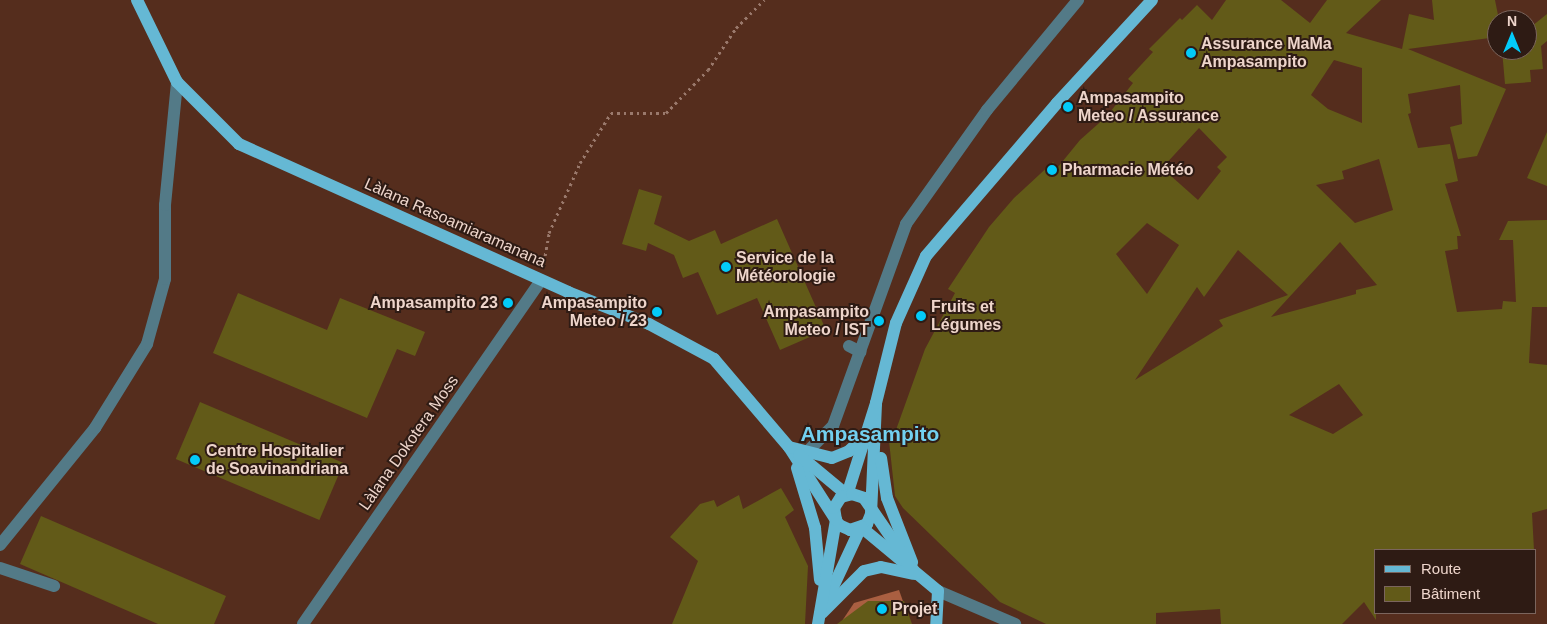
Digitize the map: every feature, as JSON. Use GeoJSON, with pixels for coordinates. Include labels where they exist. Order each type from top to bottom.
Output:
{"type":"FeatureCollection","features":[{"type":"Feature","properties":{"kind":"main road","name":"Làlana Rasoamiaramanana"},"geometry":{"type":"LineString","coordinates":[[137,0],[177,82],[240,144],[541,280],[649,324],[714,360],[789,447],[836,520]]}},
{"type":"Feature","properties":{"kind":"main road"},"geometry":{"type":"LineString","coordinates":[[820,619],[836,520],[834,508],[846,495],[876,403],[896,323],[926,256],[1057,103],[1152,0]]}},
{"type":"Feature","properties":{"kind":"main road"},"geometry":{"type":"LineString","coordinates":[[789,447],[832,458],[849,451],[864,438],[876,403]]}},
{"type":"Feature","properties":{"kind":"main road"},"geometry":{"type":"LineString","coordinates":[[820,619],[861,527],[870,519],[876,403]]}},
{"type":"Feature","properties":{"kind":"main road"},"geometry":{"type":"LineString","coordinates":[[876,403],[887,498],[902,531],[916,574]]}},
{"type":"Feature","properties":{"kind":"main road","name":"Làlana Rasoamiaramanana"},"geometry":{"type":"LineString","coordinates":[[789,447],[846,495]]}},
{"type":"Feature","properties":{"kind":"main road"},"geometry":{"type":"LineString","coordinates":[[789,447],[812,509],[818,543],[820,619]]}},
{"type":"Feature","properties":{"kind":"main road"},"geometry":{"type":"LineString","coordinates":[[846,495],[858,495],[870,508],[916,574]]}},
{"type":"Feature","properties":{"kind":"main road"},"geometry":{"type":"LineString","coordinates":[[836,520],[844,528],[861,527],[938,591],[936,624]]}},
{"type":"Feature","properties":{"kind":"main road"},"geometry":{"type":"LineString","coordinates":[[820,619],[864,571],[880,567],[916,574]]}},
{"type":"Feature","properties":{"kind":"street"},"geometry":{"type":"LineString","coordinates":[[807,452],[833,426],[906,224],[987,110],[1078,0]]}},
{"type":"Feature","properties":{"kind":"street"},"geometry":{"type":"LineString","coordinates":[[0,545],[95,428],[146,344],[165,279],[165,205],[177,82]]}},
{"type":"Feature","properties":{"kind":"street","name":"Làlana Dokotera Moss"},"geometry":{"type":"LineString","coordinates":[[303,624],[541,280]]}},
{"type":"Feature","properties":{"kind":"street"},"geometry":{"type":"LineString","coordinates":[[849,346],[861,352]]}},
{"type":"Feature","properties":{"kind":"street"},"geometry":{"type":"LineString","coordinates":[[0,568],[54,586]]}},
{"type":"Feature","properties":{"kind":"street"},"geometry":{"type":"LineString","coordinates":[[938,591],[1015,624]]}},
{"type":"Feature","properties":{"kind":"path"},"geometry":{"type":"LineString","coordinates":[[541,280],[549,233],[580,163],[611,113],[666,113],[708,70],[736,28],[764,0]]}},
{"type":"Feature","properties":{"kind":"shaded area","name":"Projet"},"geometry":{"type":"Polygon","coordinates":[[[899,590],[911,624],[840,624],[854,603],[899,590]]]}},
{"type":"Feature","properties":{"kind":"building"},"geometry":{"type":"Polygon","coordinates":[[[1226,0],[1281,0],[1310,23],[1327,0],[1381,0],[1346,33],[1402,49],[1409,14],[1434,20],[1432,0],[1495,0],[1497,10],[1487,10],[1487,38],[1408,49],[1506,89],[1477,156],[1458,159],[1450,127],[1462,124],[1460,85],[1408,94],[1411,113],[1408,114],[1418,148],[1450,144],[1458,181],[1445,184],[1461,236],[1457,236],[1458,249],[1445,251],[1457,312],[1502,309],[1503,301],[1516,302],[1513,240],[1499,240],[1508,221],[1547,220],[1547,307],[1532,307],[1529,363],[1547,365],[1547,509],[1532,513],[1534,549],[1374,549],[1374,614],[1376,614],[1376,620],[1364,602],[1342,624],[1221,624],[1220,609],[1156,613],[1156,624],[1046,624],[1000,602],[903,508],[895,496],[889,441],[892,441],[925,349],[955,293],[948,289],[989,227],[1014,198],[1053,162],[1058,167],[1080,140],[1107,116],[1133,83],[1128,79],[1153,52],[1149,49],[1180,18],[1182,20],[1197,5],[1212,20],[1226,0]],[[1334,60],[1311,95],[1328,109],[1362,123],[1362,68],[1334,60]],[[1199,128],[1162,168],[1198,200],[1221,171],[1217,167],[1227,157],[1199,128]],[[1379,159],[1342,171],[1344,179],[1316,185],[1355,223],[1393,210],[1379,159]],[[1147,223],[1116,254],[1147,294],[1179,245],[1147,223]],[[1340,242],[1271,317],[1356,294],[1356,290],[1377,285],[1340,242]],[[1238,250],[1204,297],[1197,287],[1135,380],[1223,326],[1219,320],[1288,295],[1238,250]],[[1339,384],[1289,415],[1333,434],[1363,415],[1339,384]]]}},
{"type":"Feature","properties":{"kind":"building"},"geometry":{"type":"Polygon","coordinates":[[[1547,14],[1547,41],[1541,46],[1543,69],[1530,70],[1531,82],[1505,84],[1503,60],[1537,60],[1537,22],[1547,14]]]}},
{"type":"Feature","properties":{"kind":"building"},"geometry":{"type":"Polygon","coordinates":[[[1547,132],[1547,186],[1527,178],[1547,132]]]}},
{"type":"Feature","properties":{"kind":"building"},"geometry":{"type":"Polygon","coordinates":[[[639,189],[662,196],[654,224],[689,241],[715,230],[721,244],[777,219],[826,330],[780,350],[757,298],[717,315],[698,272],[683,278],[674,255],[648,243],[646,251],[622,244],[639,189]]]}},
{"type":"Feature","properties":{"kind":"building"},"geometry":{"type":"Polygon","coordinates":[[[238,293],[327,330],[340,298],[425,332],[415,356],[397,349],[367,418],[213,353],[238,293]]]}},
{"type":"Feature","properties":{"kind":"building"},"geometry":{"type":"Polygon","coordinates":[[[200,402],[344,463],[319,520],[176,459],[200,402]]]}},
{"type":"Feature","properties":{"kind":"building"},"geometry":{"type":"Polygon","coordinates":[[[781,488],[794,510],[785,517],[808,566],[805,624],[672,624],[698,561],[670,537],[700,504],[714,500],[717,507],[739,495],[743,509],[781,488]]]}},
{"type":"Feature","properties":{"kind":"building"},"geometry":{"type":"Polygon","coordinates":[[[41,516],[226,596],[214,624],[158,624],[20,564],[41,516]]]}},
{"type":"Feature","properties":{"kind":"building","name":"Projet"},"geometry":{"type":"Polygon","coordinates":[[[868,601],[904,601],[912,624],[837,624],[868,601]]]}},
{"type":"Feature","properties":{"kind":"place","name":"Assurance MaMa Ampasampito"},"geometry":{"type":"Point","coordinates":[1191,53]}},
{"type":"Feature","properties":{"kind":"place","name":"Ampasampito Meteo / Assurance"},"geometry":{"type":"Point","coordinates":[1068,107]}},
{"type":"Feature","properties":{"kind":"place","name":"Pharmacie Météo"},"geometry":{"type":"Point","coordinates":[1052,170]}},
{"type":"Feature","properties":{"kind":"place","name":"Service de la Météorologie"},"geometry":{"type":"Point","coordinates":[726,267]}},
{"type":"Feature","properties":{"kind":"place","name":"Ampasampito 23"},"geometry":{"type":"Point","coordinates":[508,303]}},
{"type":"Feature","properties":{"kind":"place","name":"Ampasampito Meteo / 23"},"geometry":{"type":"Point","coordinates":[657,312]}},
{"type":"Feature","properties":{"kind":"place","name":"Fruits et Légumes"},"geometry":{"type":"Point","coordinates":[921,316]}},
{"type":"Feature","properties":{"kind":"place","name":"Ampasampito Meteo / IST"},"geometry":{"type":"Point","coordinates":[879,321]}},
{"type":"Feature","properties":{"kind":"place","name":"Centre Hospitalier de Soavinandriana"},"geometry":{"type":"Point","coordinates":[195,460]}},
{"type":"Feature","properties":{"kind":"place","name":"Projet"},"geometry":{"type":"Point","coordinates":[882,609]}},
{"type":"Feature","properties":{"kind":"district","name":"Ampasampito"},"geometry":{"type":"Point","coordinates":[870,434]}}]}
